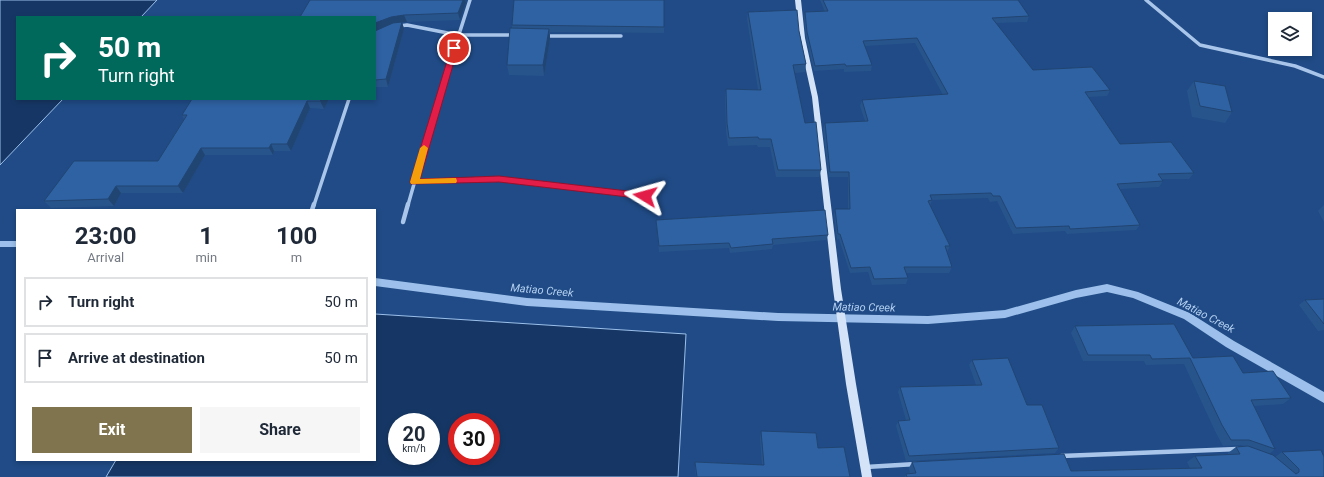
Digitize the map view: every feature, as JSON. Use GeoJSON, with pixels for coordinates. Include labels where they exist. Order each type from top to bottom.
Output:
{"type":"FeatureCollection","features":[{"type":"Feature","properties":{"kind":"street"},"geometry":{"type":"LineString","coordinates":[[403,222],[458,35],[470,0]]}},
{"type":"Feature","properties":{"kind":"street"},"geometry":{"type":"LineString","coordinates":[[798,0],[802,38],[815,97],[837,289],[850,384],[867,472],[920,464]]}},
{"type":"Feature","properties":{"kind":"street"},"geometry":{"type":"LineString","coordinates":[[1146,0],[1200,45],[1296,66],[1324,77]]}},
{"type":"Feature","properties":{"kind":"street"},"geometry":{"type":"LineString","coordinates":[[394,27],[407,25],[458,35],[520,35]]}},
{"type":"Feature","properties":{"kind":"street"},"geometry":{"type":"LineString","coordinates":[[544,36],[621,36]]}},
{"type":"Feature","properties":{"kind":"street"},"geometry":{"type":"LineString","coordinates":[[312,209],[349,100]]}},
{"type":"Feature","properties":{"kind":"street"},"geometry":{"type":"LineString","coordinates":[[414,182],[499,179],[645,196]]}},
{"type":"Feature","properties":{"kind":"street"},"geometry":{"type":"LineString","coordinates":[[1059,457],[1240,449],[1247,450]]}},
{"type":"Feature","properties":{"kind":"water"},"geometry":{"type":"Polygon","coordinates":[[[0,0],[157,0],[142,16],[16,16],[16,100],[62,100],[0,165],[0,0]]]}},
{"type":"Feature","properties":{"kind":"water"},"geometry":{"type":"Polygon","coordinates":[[[376,314],[686,334],[678,477],[106,477],[115,461],[376,461],[376,314]]]}},
{"type":"Feature","properties":{"kind":"building"},"geometry":{"type":"Polygon","coordinates":[[[310,0],[463,0],[458,13],[404,15],[391,17],[376,23],[376,16],[301,16],[310,0]]]}},
{"type":"Feature","properties":{"kind":"building"},"geometry":{"type":"Polygon","coordinates":[[[514,0],[664,0],[664,27],[512,25],[514,0]]]}},
{"type":"Feature","properties":{"kind":"building"},"geometry":{"type":"Polygon","coordinates":[[[823,0],[1018,0],[1029,16],[992,18],[1033,70],[1092,67],[1110,90],[1085,92],[1120,144],[1171,142],[1194,173],[1158,174],[1163,181],[1117,184],[1140,225],[1070,229],[1069,226],[1016,228],[1000,196],[993,196],[991,193],[930,195],[932,200],[928,201],[950,246],[945,246],[952,267],[904,267],[908,278],[874,279],[870,267],[851,268],[840,234],[838,234],[835,209],[850,209],[849,172],[830,172],[825,123],[868,121],[862,100],[948,94],[917,38],[863,41],[872,65],[846,66],[845,64],[815,66],[807,32],[805,12],[828,11],[823,0]]]}},
{"type":"Feature","properties":{"kind":"building"},"geometry":{"type":"Polygon","coordinates":[[[797,10],[799,31],[806,64],[793,65],[805,123],[816,122],[821,170],[778,170],[771,139],[759,139],[758,137],[729,138],[726,89],[761,90],[748,12],[797,10]]]}},
{"type":"Feature","properties":{"kind":"building"},"geometry":{"type":"Polygon","coordinates":[[[402,22],[386,79],[376,80],[376,31],[393,23],[402,22]]]}},
{"type":"Feature","properties":{"kind":"building"},"geometry":{"type":"Polygon","coordinates":[[[510,28],[549,29],[543,65],[507,65],[510,28]]]}},
{"type":"Feature","properties":{"kind":"building"},"geometry":{"type":"Polygon","coordinates":[[[1194,81],[1225,86],[1232,112],[1200,106],[1194,81]]]}},
{"type":"Feature","properties":{"kind":"building"},"geometry":{"type":"Polygon","coordinates":[[[191,100],[321,100],[307,101],[287,144],[271,144],[269,148],[201,148],[178,186],[116,186],[108,199],[44,201],[74,161],[158,161],[187,115],[182,115],[191,100]]]}},
{"type":"Feature","properties":{"kind":"building"},"geometry":{"type":"Polygon","coordinates":[[[825,210],[828,235],[772,239],[773,244],[731,248],[729,243],[659,246],[656,220],[825,210]]]}},
{"type":"Feature","properties":{"kind":"building"},"geometry":{"type":"Polygon","coordinates":[[[1324,299],[1324,324],[1305,300],[1324,299]]]}},
{"type":"Feature","properties":{"kind":"building"},"geometry":{"type":"Polygon","coordinates":[[[1174,324],[1193,358],[1233,356],[1243,373],[1273,371],[1291,398],[1251,400],[1275,449],[1249,440],[1231,440],[1222,425],[1190,358],[1152,359],[1150,355],[1088,355],[1075,326],[1174,324]]]}},
{"type":"Feature","properties":{"kind":"building"},"geometry":{"type":"Polygon","coordinates":[[[1008,358],[1027,405],[1042,405],[1059,448],[909,456],[898,421],[910,420],[900,387],[982,385],[972,360],[1008,358]]]}},
{"type":"Feature","properties":{"kind":"building"},"geometry":{"type":"Polygon","coordinates":[[[761,431],[816,433],[818,448],[844,447],[850,477],[697,477],[695,462],[764,465],[761,431]]]}},
{"type":"Feature","properties":{"kind":"building"},"geometry":{"type":"Polygon","coordinates":[[[1248,446],[1273,455],[1296,474],[1299,472],[1299,469],[1282,452],[1321,450],[1324,457],[1324,477],[907,477],[906,474],[916,473],[912,462],[1064,454],[1071,471],[1202,468],[1195,456],[1240,454],[1236,447],[1248,446]]]}},
{"type":"Feature","properties":{"kind":"waterway","name":"Matiao Creek"},"geometry":{"type":"LineString","coordinates":[[0,244],[16,244]]}},
{"type":"Feature","properties":{"kind":"waterway","name":"Matiao Creek"},"geometry":{"type":"LineString","coordinates":[[376,282],[527,302],[778,317],[928,320],[1005,314],[1076,294],[1107,288],[1135,295],[1187,316],[1230,344],[1324,398]]}},
{"type":"Feature","properties":{"kind":"slow traffic"},"geometry":{"type":"LineString","coordinates":[[424,148],[414,182],[453,181]]}},
{"type":"Feature","properties":{"kind":"route"},"geometry":{"type":"LineString","coordinates":[[454,48],[414,182],[499,179],[645,196]]}}]}
